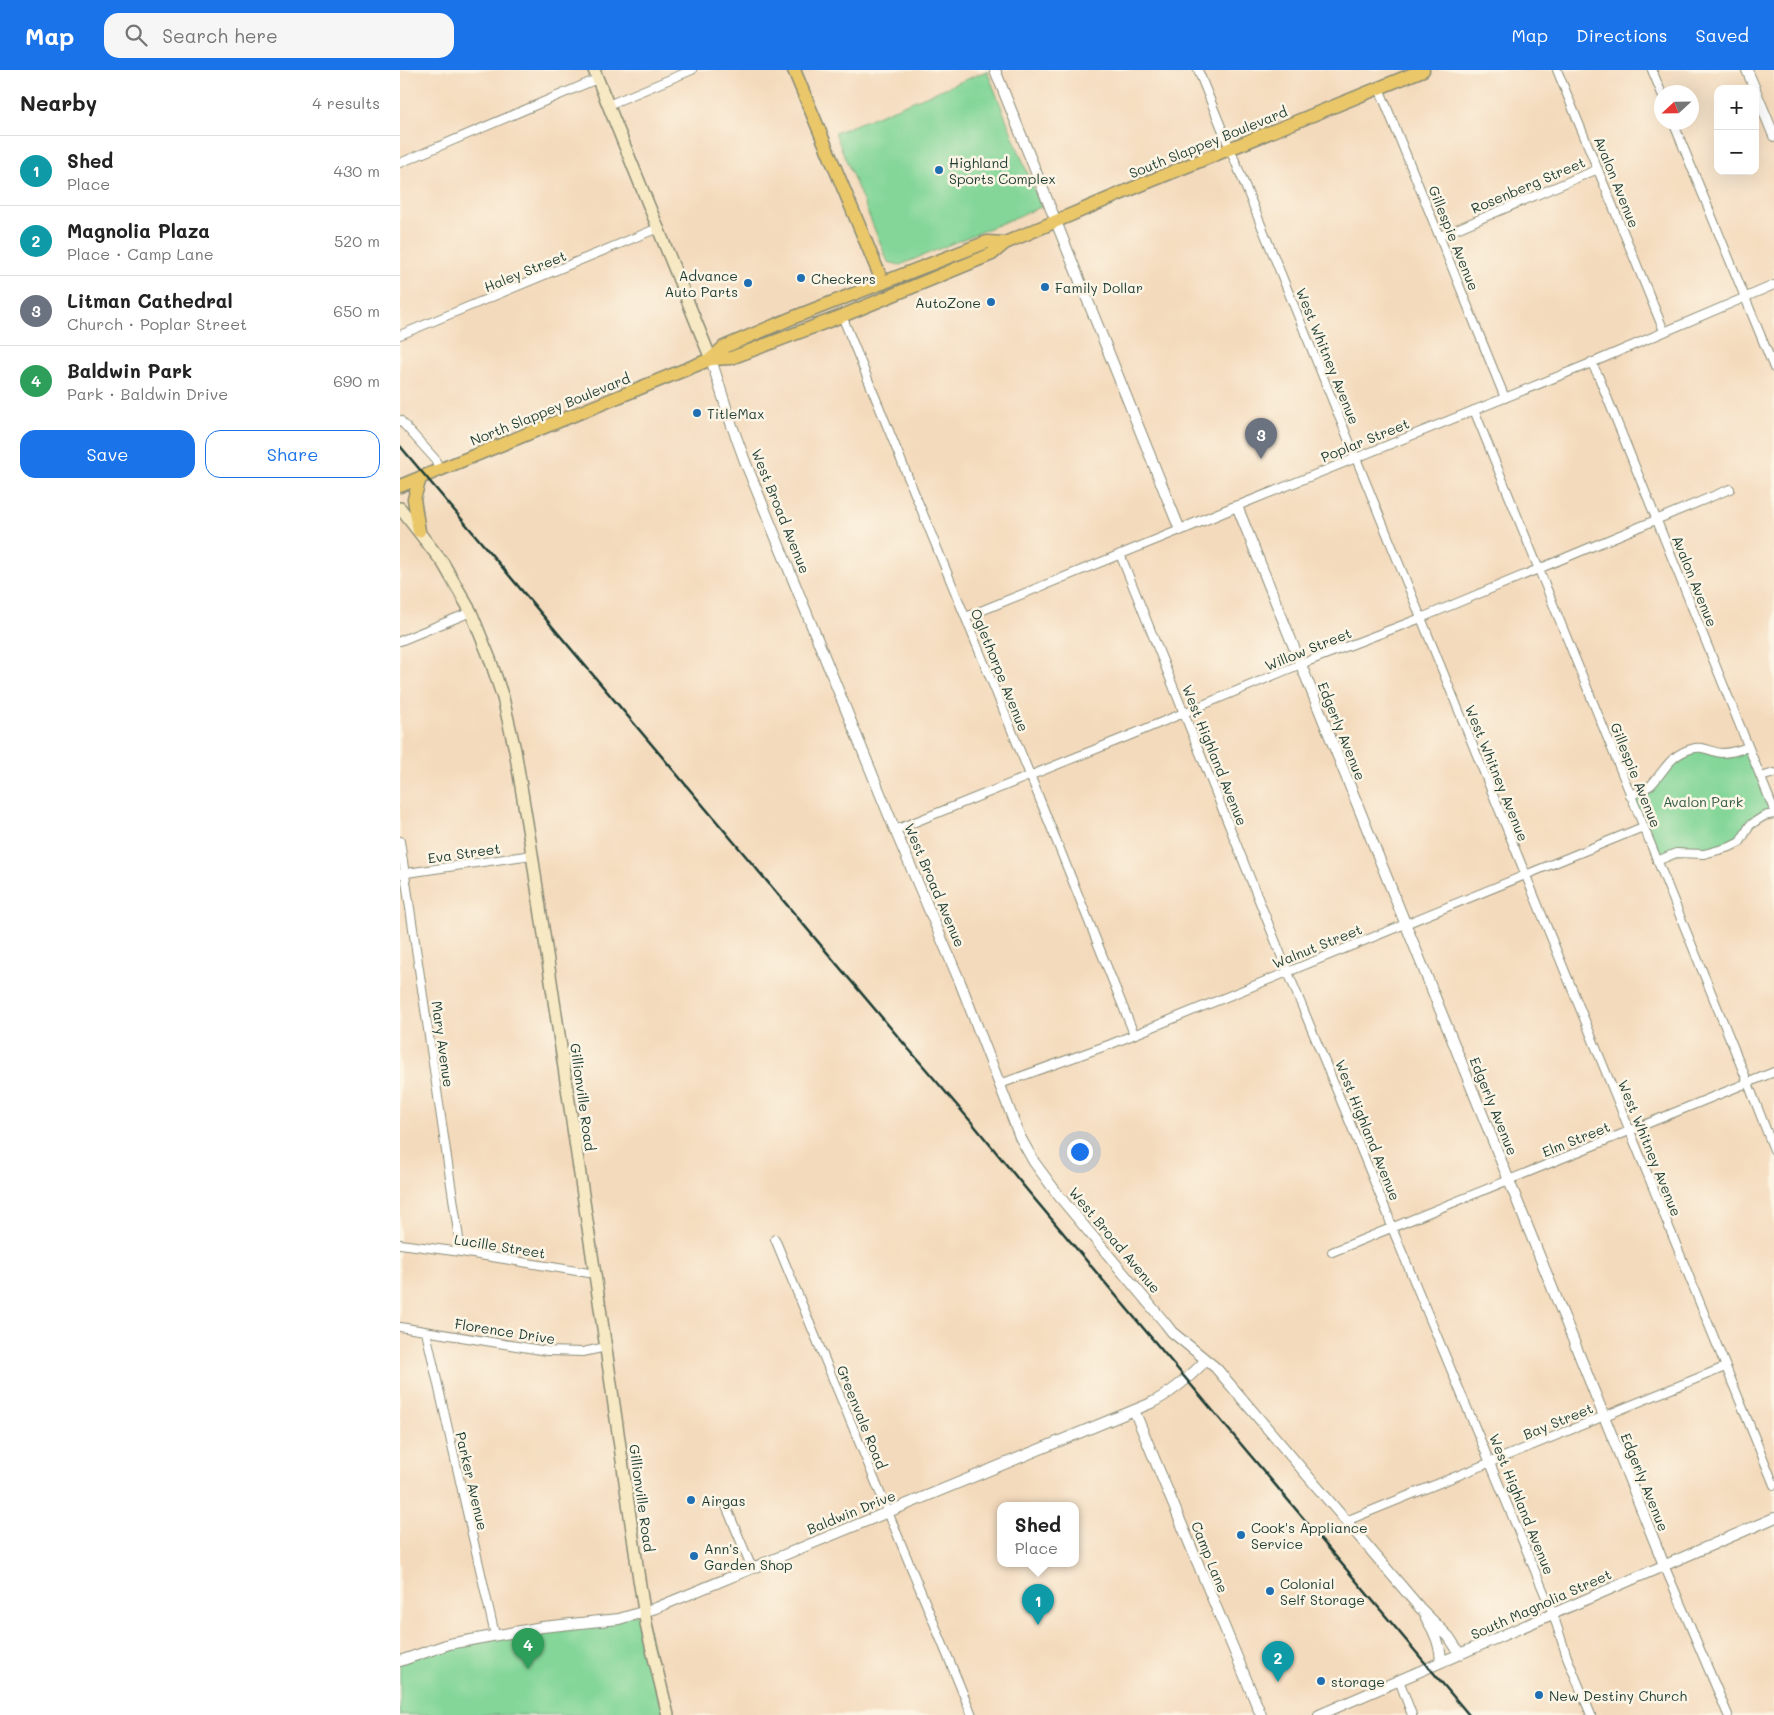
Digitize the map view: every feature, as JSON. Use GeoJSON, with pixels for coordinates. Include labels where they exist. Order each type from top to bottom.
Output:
{"type":"FeatureCollection","features":[{"type":"Feature","properties":{"kind":"main road"},"geometry":{"type":"LineString","coordinates":[[794,70],[883,283],[911,288]]}},
{"type":"Feature","properties":{"kind":"main road","name":"South Slappey Boulevard"},"geometry":{"type":"LineString","coordinates":[[867,306],[992,254],[1005,243],[1379,88],[1402,74],[1423,70]]}},
{"type":"Feature","properties":{"kind":"main road","name":"West Broad Avenue"},"geometry":{"type":"LineString","coordinates":[[596,74],[710,359]]}},
{"type":"Feature","properties":{"kind":"main road","name":"South Slappey Boulevard"},"geometry":{"type":"LineString","coordinates":[[883,283],[987,242],[1005,243]]}},
{"type":"Feature","properties":{"kind":"main road"},"geometry":{"type":"LineString","coordinates":[[867,306],[883,283]]}},
{"type":"Feature","properties":{"kind":"main road","name":"North Slappey Boulevard"},"geometry":{"type":"LineString","coordinates":[[400,486],[710,359],[724,347],[792,318],[883,283]]}},
{"type":"Feature","properties":{"kind":"main road","name":"North Slappey Boulevard"},"geometry":{"type":"LineString","coordinates":[[710,359],[731,358],[867,306]]}},
{"type":"Feature","properties":{"kind":"main road"},"geometry":{"type":"LineString","coordinates":[[419,531],[414,499],[420,478]]}},
{"type":"Feature","properties":{"kind":"main road","name":"Gillionville Road"},"geometry":{"type":"LineString","coordinates":[[400,508],[443,563],[471,612],[503,698],[515,750],[595,1274],[644,1613],[657,1676],[668,1715]]}},
{"type":"Feature","properties":{"kind":"street"},"geometry":{"type":"LineString","coordinates":[[608,105],[692,70]]}},
{"type":"Feature","properties":{"kind":"street"},"geometry":{"type":"LineString","coordinates":[[995,70],[1180,530]]}},
{"type":"Feature","properties":{"kind":"street","name":"West Whitney Avenue"},"geometry":{"type":"LineString","coordinates":[[1198,70],[1724,1367],[1774,1485]]}},
{"type":"Feature","properties":{"kind":"street","name":"Avalon Avenue"},"geometry":{"type":"LineString","coordinates":[[1557,70],[1664,332]]}},
{"type":"Feature","properties":{"kind":"street"},"geometry":{"type":"LineString","coordinates":[[1652,70],[1658,85]]}},
{"type":"Feature","properties":{"kind":"street"},"geometry":{"type":"LineString","coordinates":[[1747,70],[1753,85]]}},
{"type":"Feature","properties":{"kind":"street"},"geometry":{"type":"LineString","coordinates":[[400,162],[596,74]]}},
{"type":"Feature","properties":{"kind":"street","name":"Gillespie Avenue"},"geometry":{"type":"LineString","coordinates":[[1379,88],[1505,398]]}},
{"type":"Feature","properties":{"kind":"street"},"geometry":{"type":"LineString","coordinates":[[1759,99],[1774,136]]}},
{"type":"Feature","properties":{"kind":"street"},"geometry":{"type":"LineString","coordinates":[[1676,130],[1774,368]]}},
{"type":"Feature","properties":{"kind":"street","name":"Rosenberg Street"},"geometry":{"type":"LineString","coordinates":[[1440,236],[1598,169]]}},
{"type":"Feature","properties":{"kind":"street","name":"Haley Street"},"geometry":{"type":"LineString","coordinates":[[400,335],[658,228]]}},
{"type":"Feature","properties":{"kind":"street","name":"Poplar Street"},"geometry":{"type":"LineString","coordinates":[[966,617],[1505,398],[1774,285]]}},
{"type":"Feature","properties":{"kind":"street","name":"Oglethorpe Avenue"},"geometry":{"type":"LineString","coordinates":[[842,316],[1134,1034]]}},
{"type":"Feature","properties":{"kind":"street","name":"West Broad Avenue"},"geometry":{"type":"LineString","coordinates":[[710,359],[742,454],[895,830],[960,982],[1020,1137],[1034,1162],[1059,1196],[1172,1332],[1222,1375],[1420,1608],[1449,1638],[1460,1654]]}},
{"type":"Feature","properties":{"kind":"street","name":"Avalon Avenue"},"geometry":{"type":"LineString","coordinates":[[1592,362],[1774,810]]}},
{"type":"Feature","properties":{"kind":"street","name":"Gillespie Avenue"},"geometry":{"type":"LineString","coordinates":[[1474,410],[1774,1150]]}},
{"type":"Feature","properties":{"kind":"street"},"geometry":{"type":"LineString","coordinates":[[400,420],[435,459],[439,470]]}},
{"type":"Feature","properties":{"kind":"street","name":"Willow Street"},"geometry":{"type":"LineString","coordinates":[[895,830],[1301,664],[1421,618],[1730,490]]}},
{"type":"Feature","properties":{"kind":"street","name":"Edgerly Avenue"},"geometry":{"type":"LineString","coordinates":[[1237,506],[1664,1565],[1728,1715]]}},
{"type":"Feature","properties":{"kind":"street","name":"West Highland Avenue"},"geometry":{"type":"LineString","coordinates":[[1120,554],[1392,1228],[1553,1614],[1567,1657],[1591,1715]]}},
{"type":"Feature","properties":{"kind":"street"},"geometry":{"type":"LineString","coordinates":[[400,641],[471,612]]}},
{"type":"Feature","properties":{"kind":"street"},"geometry":{"type":"LineString","coordinates":[[1630,796],[1650,786],[1667,764],[1685,751],[1701,747],[1720,753],[1748,747]]}},
{"type":"Feature","properties":{"kind":"street"},"geometry":{"type":"LineString","coordinates":[[1761,777],[1774,773]]}},
{"type":"Feature","properties":{"kind":"street"},"geometry":{"type":"LineString","coordinates":[[1657,862],[1676,853],[1704,854],[1730,847],[1740,842],[1750,825],[1764,816],[1774,814]]}},
{"type":"Feature","properties":{"kind":"street","name":"Walnut Street"},"geometry":{"type":"LineString","coordinates":[[1000,1084],[1111,1044],[1288,970],[1643,827]]}},
{"type":"Feature","properties":{"kind":"street","name":"Mary Avenue"},"geometry":{"type":"LineString","coordinates":[[400,841],[402,874],[461,1252]]}},
{"type":"Feature","properties":{"kind":"street","name":"Eva Street"},"geometry":{"type":"LineString","coordinates":[[402,874],[532,855]]}},
{"type":"Feature","properties":{"kind":"street","name":"Elm Street"},"geometry":{"type":"LineString","coordinates":[[1332,1252],[1774,1072]]}},
{"type":"Feature","properties":{"kind":"street","name":"Greenvale Road"},"geometry":{"type":"LineString","coordinates":[[775,1239],[972,1715]]}},
{"type":"Feature","properties":{"kind":"street","name":"Lucille Street"},"geometry":{"type":"LineString","coordinates":[[400,1244],[595,1274]]}},
{"type":"Feature","properties":{"kind":"street","name":"Florence Drive"},"geometry":{"type":"LineString","coordinates":[[400,1327],[569,1353],[606,1348]]}},
{"type":"Feature","properties":{"kind":"street","name":"Parker Avenue"},"geometry":{"type":"LineString","coordinates":[[426,1332],[495,1636]]}},
{"type":"Feature","properties":{"kind":"street","name":"Baldwin Drive"},"geometry":{"type":"LineString","coordinates":[[400,1661],[450,1644],[542,1627],[619,1619],[644,1613],[1163,1398],[1192,1375],[1206,1360]]}},
{"type":"Feature","properties":{"kind":"street","name":"Bay Street"},"geometry":{"type":"LineString","coordinates":[[1346,1520],[1724,1367]]}},
{"type":"Feature","properties":{"kind":"street","name":"Camp Lane"},"geometry":{"type":"LineString","coordinates":[[1134,1410],[1261,1715]]}},
{"type":"Feature","properties":{"kind":"street"},"geometry":{"type":"LineString","coordinates":[[726,1504],[752,1568]]}},
{"type":"Feature","properties":{"kind":"street","name":"South Magnolia Street"},"geometry":{"type":"LineString","coordinates":[[1319,1715],[1774,1518]]}},
{"type":"Feature","properties":{"kind":"street","name":"West Broad Avenue"},"geometry":{"type":"LineString","coordinates":[[1420,1608],[1437,1639],[1442,1662]]}},
{"type":"Feature","properties":{"kind":"street"},"geometry":{"type":"LineString","coordinates":[[1399,1680],[1412,1715]]}},
{"type":"Feature","properties":{"kind":"green space","name":"Highland Sports Complex"},"geometry":{"type":"Polygon","coordinates":[[[987,71],[1041,207],[900,265],[888,262],[835,133],[987,71]]]}},
{"type":"Feature","properties":{"kind":"green space","name":"Avalon Park"},"geometry":{"type":"Polygon","coordinates":[[[1694,749],[1721,754],[1748,749],[1774,813],[1762,816],[1742,838],[1715,851],[1687,851],[1658,860],[1632,796],[1650,787],[1668,764],[1694,749]]]}},
{"type":"Feature","properties":{"kind":"green space"},"geometry":{"type":"Polygon","coordinates":[[[644,1613],[667,1715],[400,1715],[400,1661],[430,1651],[644,1613]]]}},
{"type":"Feature","properties":{"kind":"railway"},"geometry":{"type":"LineString","coordinates":[[400,446],[1469,1715]]}},
{"type":"Feature","properties":{"kind":"place","name":"Highland Sports Complex"},"geometry":{"type":"Point","coordinates":[939,170]}},
{"type":"Feature","properties":{"kind":"place","name":"Checkers"},"geometry":{"type":"Point","coordinates":[801,278]}},
{"type":"Feature","properties":{"kind":"place","name":"Advance Auto Parts"},"geometry":{"type":"Point","coordinates":[748,283]}},
{"type":"Feature","properties":{"kind":"place","name":"Family Dollar"},"geometry":{"type":"Point","coordinates":[1045,287]}},
{"type":"Feature","properties":{"kind":"place","name":"AutoZone"},"geometry":{"type":"Point","coordinates":[991,302]}},
{"type":"Feature","properties":{"kind":"place","name":"TitleMax"},"geometry":{"type":"Point","coordinates":[697,413]}},
{"type":"Feature","properties":{"kind":"place","name":"Litman Cathedral"},"geometry":{"type":"Point","coordinates":[1261,459]}},
{"type":"Feature","properties":{"kind":"place","name":"Airgas"},"geometry":{"type":"Point","coordinates":[691,1500]}},
{"type":"Feature","properties":{"kind":"place","name":"Cook's Appliance Service"},"geometry":{"type":"Point","coordinates":[1241,1535]}},
{"type":"Feature","properties":{"kind":"place","name":"Ann's Garden Shop"},"geometry":{"type":"Point","coordinates":[694,1556]}},
{"type":"Feature","properties":{"kind":"place","name":"Colonial Self Storage"},"geometry":{"type":"Point","coordinates":[1270,1591]}},
{"type":"Feature","properties":{"kind":"place","name":"Shed"},"geometry":{"type":"Point","coordinates":[1038,1625]}},
{"type":"Feature","properties":{"kind":"place","name":"Baldwin Park"},"geometry":{"type":"Point","coordinates":[528,1669]}},
{"type":"Feature","properties":{"kind":"place","name":"storage"},"geometry":{"type":"Point","coordinates":[1321,1681]}},
{"type":"Feature","properties":{"kind":"place","name":"Magnolia Plaza"},"geometry":{"type":"Point","coordinates":[1278,1682]}},
{"type":"Feature","properties":{"kind":"place","name":"New Destiny Church"},"geometry":{"type":"Point","coordinates":[1539,1695]}}]}
